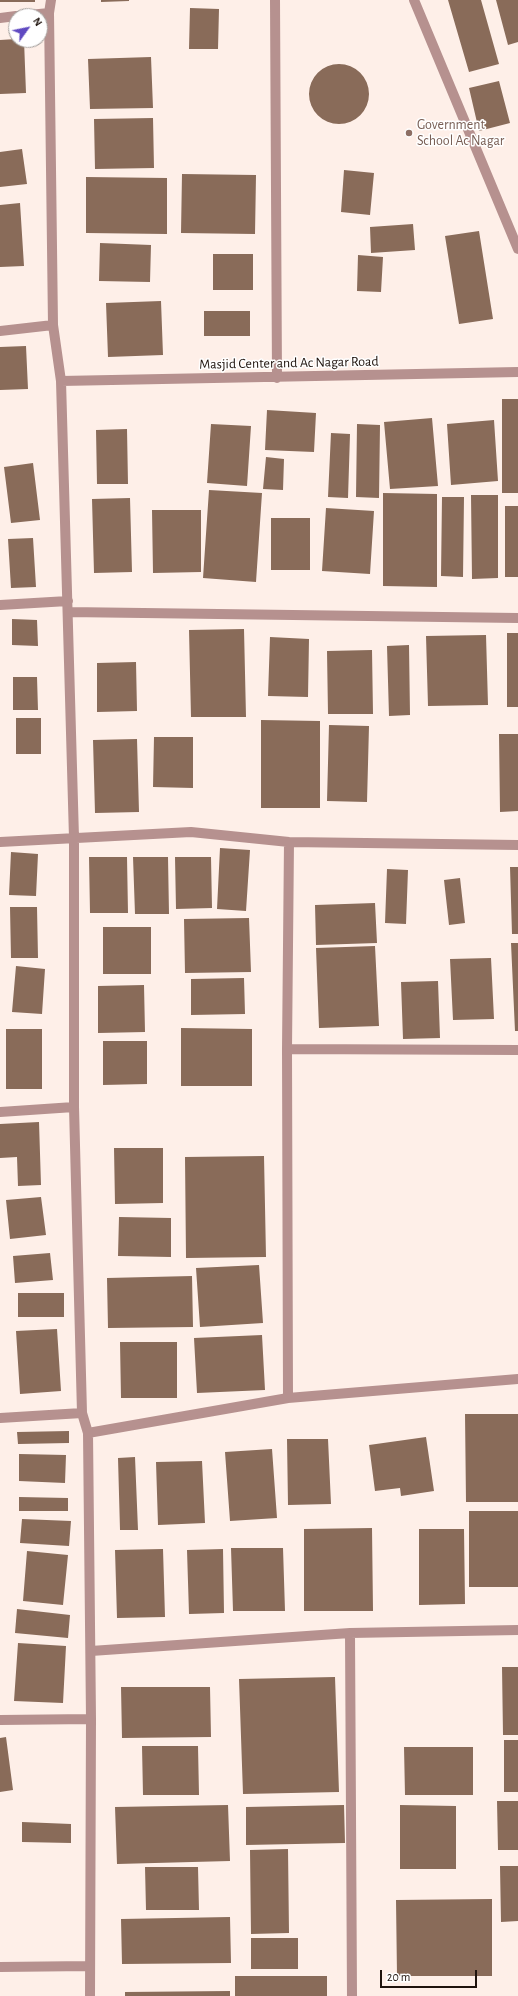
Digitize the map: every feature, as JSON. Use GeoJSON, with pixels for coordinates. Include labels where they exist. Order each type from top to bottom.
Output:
{"type":"FeatureCollection","features":[{"type":"Feature","properties":{"kind":"street"},"geometry":{"type":"LineString","coordinates":[[51,0],[49,13],[52,325],[61,381],[74,838],[74,1107],[82,1414],[88,1433],[92,1718],[89,1966],[90,1996]]}},
{"type":"Feature","properties":{"kind":"street"},"geometry":{"type":"LineString","coordinates":[[275,0],[277,378]]}},
{"type":"Feature","properties":{"kind":"street"},"geometry":{"type":"LineString","coordinates":[[414,0],[518,249]]}},
{"type":"Feature","properties":{"kind":"street"},"geometry":{"type":"LineString","coordinates":[[0,331],[52,325]]}},
{"type":"Feature","properties":{"kind":"street","name":"Masjid Center and Ac Nagar Road"},"geometry":{"type":"LineString","coordinates":[[61,381],[277,378],[518,372]]}},
{"type":"Feature","properties":{"kind":"street"},"geometry":{"type":"LineString","coordinates":[[0,605],[68,601]]}},
{"type":"Feature","properties":{"kind":"street"},"geometry":{"type":"LineString","coordinates":[[68,612],[518,618]]}},
{"type":"Feature","properties":{"kind":"street"},"geometry":{"type":"LineString","coordinates":[[0,842],[190,832],[289,842],[518,845]]}},
{"type":"Feature","properties":{"kind":"street"},"geometry":{"type":"LineString","coordinates":[[288,1398],[287,1049],[289,842]]}},
{"type":"Feature","properties":{"kind":"street"},"geometry":{"type":"LineString","coordinates":[[287,1049],[518,1050]]}},
{"type":"Feature","properties":{"kind":"street"},"geometry":{"type":"LineString","coordinates":[[0,1112],[74,1107]]}},
{"type":"Feature","properties":{"kind":"street"},"geometry":{"type":"LineString","coordinates":[[88,1433],[288,1398],[518,1379]]}},
{"type":"Feature","properties":{"kind":"street"},"geometry":{"type":"LineString","coordinates":[[0,1418],[82,1414]]}},
{"type":"Feature","properties":{"kind":"street"},"geometry":{"type":"LineString","coordinates":[[91,1651],[350,1633],[518,1630]]}},
{"type":"Feature","properties":{"kind":"street"},"geometry":{"type":"LineString","coordinates":[[350,1633],[352,1996]]}},
{"type":"Feature","properties":{"kind":"street"},"geometry":{"type":"LineString","coordinates":[[0,1720],[92,1718]]}},
{"type":"Feature","properties":{"kind":"street"},"geometry":{"type":"LineString","coordinates":[[0,1967],[89,1966]]}},
{"type":"Feature","properties":{"kind":"building"},"geometry":{"type":"Polygon","coordinates":[[[0,0],[35,0],[35,2],[0,2],[0,0]]]}},
{"type":"Feature","properties":{"kind":"building"},"geometry":{"type":"Polygon","coordinates":[[[101,0],[129,0],[129,1],[101,2],[101,0]]]}},
{"type":"Feature","properties":{"kind":"building"},"geometry":{"type":"Polygon","coordinates":[[[448,0],[481,0],[499,64],[469,72],[448,0]]]}},
{"type":"Feature","properties":{"kind":"building"},"geometry":{"type":"Polygon","coordinates":[[[496,0],[518,0],[518,42],[508,45],[496,0]]]}},
{"type":"Feature","properties":{"kind":"building"},"geometry":{"type":"Polygon","coordinates":[[[190,8],[219,9],[218,49],[189,49],[190,8]]]}},
{"type":"Feature","properties":{"kind":"building"},"geometry":{"type":"Polygon","coordinates":[[[0,40],[8,40],[8,48],[24,48],[26,93],[0,94],[0,40]]]}},
{"type":"Feature","properties":{"kind":"building"},"geometry":{"type":"Polygon","coordinates":[[[151,57],[153,108],[90,109],[88,59],[151,57]]]}},
{"type":"Feature","properties":{"kind":"building"},"geometry":{"type":"Polygon","coordinates":[[[333,64],[345,64],[361,72],[367,82],[369,94],[367,106],[361,116],[345,124],[333,124],[317,116],[309,100],[309,88],[317,72],[333,64]]]}},
{"type":"Feature","properties":{"kind":"building"},"geometry":{"type":"Polygon","coordinates":[[[499,81],[510,123],[479,131],[469,88],[499,81]]]}},
{"type":"Feature","properties":{"kind":"building"},"geometry":{"type":"Polygon","coordinates":[[[153,118],[154,168],[95,169],[94,119],[153,118]]]}},
{"type":"Feature","properties":{"kind":"building"},"geometry":{"type":"Polygon","coordinates":[[[22,149],[27,184],[0,187],[0,152],[22,149]]]}},
{"type":"Feature","properties":{"kind":"building"},"geometry":{"type":"Polygon","coordinates":[[[344,170],[374,173],[370,215],[341,212],[344,170]]]}},
{"type":"Feature","properties":{"kind":"building"},"geometry":{"type":"Polygon","coordinates":[[[182,174],[256,175],[255,234],[181,233],[182,174]]]}},
{"type":"Feature","properties":{"kind":"building"},"geometry":{"type":"Polygon","coordinates":[[[86,177],[167,178],[167,234],[86,233],[86,177]]]}},
{"type":"Feature","properties":{"kind":"building"},"geometry":{"type":"Polygon","coordinates":[[[20,203],[24,266],[0,267],[0,205],[20,203]]]}},
{"type":"Feature","properties":{"kind":"building"},"geometry":{"type":"Polygon","coordinates":[[[413,224],[415,250],[371,253],[370,227],[413,224]]]}},
{"type":"Feature","properties":{"kind":"building"},"geometry":{"type":"Polygon","coordinates":[[[479,231],[493,319],[459,324],[445,236],[479,231]]]}},
{"type":"Feature","properties":{"kind":"building"},"geometry":{"type":"Polygon","coordinates":[[[100,243],[151,245],[150,282],[99,281],[100,243]]]}},
{"type":"Feature","properties":{"kind":"building"},"geometry":{"type":"Polygon","coordinates":[[[213,254],[253,254],[253,290],[213,290],[213,254]]]}},
{"type":"Feature","properties":{"kind":"building"},"geometry":{"type":"Polygon","coordinates":[[[358,255],[383,257],[381,292],[357,291],[358,255]]]}},
{"type":"Feature","properties":{"kind":"building"},"geometry":{"type":"Polygon","coordinates":[[[161,301],[163,355],[108,357],[106,303],[161,301]]]}},
{"type":"Feature","properties":{"kind":"building"},"geometry":{"type":"Polygon","coordinates":[[[204,311],[250,311],[250,336],[204,336],[204,311]]]}},
{"type":"Feature","properties":{"kind":"building"},"geometry":{"type":"Polygon","coordinates":[[[26,346],[28,389],[0,390],[0,347],[26,346]]]}},
{"type":"Feature","properties":{"kind":"building"},"geometry":{"type":"Polygon","coordinates":[[[502,399],[518,399],[518,493],[502,493],[502,399]]]}},
{"type":"Feature","properties":{"kind":"building"},"geometry":{"type":"Polygon","coordinates":[[[267,410],[316,413],[314,452],[265,450],[267,410]]]}},
{"type":"Feature","properties":{"kind":"building"},"geometry":{"type":"Polygon","coordinates":[[[432,418],[438,486],[390,489],[384,422],[432,418]]]}},
{"type":"Feature","properties":{"kind":"building"},"geometry":{"type":"Polygon","coordinates":[[[494,420],[498,481],[451,485],[447,424],[494,420]]]}},
{"type":"Feature","properties":{"kind":"building"},"geometry":{"type":"Polygon","coordinates":[[[211,424],[251,426],[247,486],[207,483],[211,424]]]}},
{"type":"Feature","properties":{"kind":"building"},"geometry":{"type":"Polygon","coordinates":[[[357,424],[380,425],[379,498],[356,497],[357,424]]]}},
{"type":"Feature","properties":{"kind":"building"},"geometry":{"type":"Polygon","coordinates":[[[127,429],[128,484],[97,484],[96,430],[127,429]]]}},
{"type":"Feature","properties":{"kind":"building"},"geometry":{"type":"Polygon","coordinates":[[[331,433],[350,434],[348,498],[328,497],[331,433]]]}},
{"type":"Feature","properties":{"kind":"building"},"geometry":{"type":"Polygon","coordinates":[[[266,457],[284,459],[283,490],[263,489],[266,457]]]}},
{"type":"Feature","properties":{"kind":"building"},"geometry":{"type":"Polygon","coordinates":[[[33,463],[40,520],[11,523],[4,467],[33,463]]]}},
{"type":"Feature","properties":{"kind":"building"},"geometry":{"type":"Polygon","coordinates":[[[209,490],[262,493],[256,582],[203,578],[209,490]]]}},
{"type":"Feature","properties":{"kind":"building"},"geometry":{"type":"Polygon","coordinates":[[[383,493],[437,494],[437,587],[383,586],[383,493]]]}},
{"type":"Feature","properties":{"kind":"building"},"geometry":{"type":"Polygon","coordinates":[[[471,495],[498,495],[498,578],[472,579],[471,495]]]}},
{"type":"Feature","properties":{"kind":"building"},"geometry":{"type":"Polygon","coordinates":[[[442,497],[464,497],[463,577],[441,576],[442,497]]]}},
{"type":"Feature","properties":{"kind":"building"},"geometry":{"type":"Polygon","coordinates":[[[130,498],[132,572],[94,573],[92,499],[130,498]]]}},
{"type":"Feature","properties":{"kind":"building"},"geometry":{"type":"Polygon","coordinates":[[[505,506],[518,506],[518,577],[505,577],[505,506]]]}},
{"type":"Feature","properties":{"kind":"building"},"geometry":{"type":"Polygon","coordinates":[[[326,508],[374,511],[370,574],[322,571],[326,508]]]}},
{"type":"Feature","properties":{"kind":"building"},"geometry":{"type":"Polygon","coordinates":[[[152,510],[201,510],[201,572],[153,573],[152,510]]]}},
{"type":"Feature","properties":{"kind":"building"},"geometry":{"type":"Polygon","coordinates":[[[271,518],[310,518],[310,570],[271,570],[271,518]]]}},
{"type":"Feature","properties":{"kind":"building"},"geometry":{"type":"Polygon","coordinates":[[[33,538],[36,587],[11,588],[8,539],[33,538]]]}},
{"type":"Feature","properties":{"kind":"building"},"geometry":{"type":"Polygon","coordinates":[[[12,619],[37,620],[38,646],[12,645],[12,619]]]}},
{"type":"Feature","properties":{"kind":"building"},"geometry":{"type":"Polygon","coordinates":[[[244,629],[246,717],[191,717],[189,630],[244,629]]]}},
{"type":"Feature","properties":{"kind":"building"},"geometry":{"type":"Polygon","coordinates":[[[507,633],[518,633],[518,707],[507,707],[507,633]]]}},
{"type":"Feature","properties":{"kind":"building"},"geometry":{"type":"Polygon","coordinates":[[[486,635],[488,705],[428,706],[426,636],[486,635]]]}},
{"type":"Feature","properties":{"kind":"building"},"geometry":{"type":"Polygon","coordinates":[[[270,637],[309,639],[308,697],[268,696],[270,637]]]}},
{"type":"Feature","properties":{"kind":"building"},"geometry":{"type":"Polygon","coordinates":[[[409,645],[410,715],[389,716],[387,646],[409,645]]]}},
{"type":"Feature","properties":{"kind":"building"},"geometry":{"type":"Polygon","coordinates":[[[372,650],[373,714],[328,714],[327,651],[372,650]]]}},
{"type":"Feature","properties":{"kind":"building"},"geometry":{"type":"Polygon","coordinates":[[[136,662],[137,711],[97,712],[97,663],[136,662]]]}},
{"type":"Feature","properties":{"kind":"building"},"geometry":{"type":"Polygon","coordinates":[[[13,677],[37,677],[38,710],[13,710],[13,677]]]}},
{"type":"Feature","properties":{"kind":"building"},"geometry":{"type":"Polygon","coordinates":[[[16,718],[41,718],[41,754],[16,754],[16,718]]]}},
{"type":"Feature","properties":{"kind":"building"},"geometry":{"type":"Polygon","coordinates":[[[261,720],[320,721],[320,808],[261,808],[261,720]]]}},
{"type":"Feature","properties":{"kind":"building"},"geometry":{"type":"Polygon","coordinates":[[[329,725],[369,726],[367,802],[327,801],[329,725]]]}},
{"type":"Feature","properties":{"kind":"building"},"geometry":{"type":"Polygon","coordinates":[[[499,734],[518,734],[518,811],[500,812],[499,734]]]}},
{"type":"Feature","properties":{"kind":"building"},"geometry":{"type":"Polygon","coordinates":[[[154,737],[193,737],[193,788],[153,787],[154,737]]]}},
{"type":"Feature","properties":{"kind":"building"},"geometry":{"type":"Polygon","coordinates":[[[137,739],[139,812],[95,813],[93,740],[137,739]]]}},
{"type":"Feature","properties":{"kind":"building"},"geometry":{"type":"Polygon","coordinates":[[[220,848],[250,850],[246,911],[217,909],[220,848]]]}},
{"type":"Feature","properties":{"kind":"building"},"geometry":{"type":"Polygon","coordinates":[[[11,852],[38,854],[36,896],[9,895],[11,852]]]}},
{"type":"Feature","properties":{"kind":"building"},"geometry":{"type":"Polygon","coordinates":[[[89,857],[127,857],[128,913],[90,913],[89,857]]]}},
{"type":"Feature","properties":{"kind":"building"},"geometry":{"type":"Polygon","coordinates":[[[133,857],[168,857],[169,914],[135,914],[133,857]]]}},
{"type":"Feature","properties":{"kind":"building"},"geometry":{"type":"Polygon","coordinates":[[[175,857],[211,857],[212,908],[176,909],[175,857]]]}},
{"type":"Feature","properties":{"kind":"building"},"geometry":{"type":"Polygon","coordinates":[[[510,867],[518,867],[518,934],[512,934],[510,867]]]}},
{"type":"Feature","properties":{"kind":"building"},"geometry":{"type":"Polygon","coordinates":[[[387,869],[408,870],[406,924],[385,923],[387,869]]]}},
{"type":"Feature","properties":{"kind":"building"},"geometry":{"type":"Polygon","coordinates":[[[460,878],[465,923],[449,925],[444,880],[460,878]]]}},
{"type":"Feature","properties":{"kind":"building"},"geometry":{"type":"Polygon","coordinates":[[[375,903],[377,943],[316,945],[315,905],[375,903]]]}},
{"type":"Feature","properties":{"kind":"building"},"geometry":{"type":"Polygon","coordinates":[[[10,907],[37,907],[38,958],[11,958],[10,907]]]}},
{"type":"Feature","properties":{"kind":"building"},"geometry":{"type":"Polygon","coordinates":[[[249,918],[251,972],[185,973],[184,919],[249,918]]]}},
{"type":"Feature","properties":{"kind":"building"},"geometry":{"type":"Polygon","coordinates":[[[103,927],[151,927],[151,974],[103,974],[103,927]]]}},
{"type":"Feature","properties":{"kind":"building"},"geometry":{"type":"Polygon","coordinates":[[[511,943],[518,943],[518,1031],[515,1031],[511,943]]]}},
{"type":"Feature","properties":{"kind":"building"},"geometry":{"type":"Polygon","coordinates":[[[375,946],[379,1026],[319,1028],[316,948],[375,946]]]}},
{"type":"Feature","properties":{"kind":"building"},"geometry":{"type":"Polygon","coordinates":[[[491,958],[494,1019],[453,1020],[450,959],[491,958]]]}},
{"type":"Feature","properties":{"kind":"building"},"geometry":{"type":"Polygon","coordinates":[[[16,966],[45,969],[42,1014],[12,1012],[16,966]]]}},
{"type":"Feature","properties":{"kind":"building"},"geometry":{"type":"Polygon","coordinates":[[[244,978],[245,1014],[191,1015],[191,979],[244,978]]]}},
{"type":"Feature","properties":{"kind":"building"},"geometry":{"type":"Polygon","coordinates":[[[438,981],[440,1038],[403,1039],[401,982],[438,981]]]}},
{"type":"Feature","properties":{"kind":"building"},"geometry":{"type":"Polygon","coordinates":[[[144,985],[145,1032],[98,1033],[98,986],[144,985]]]}},
{"type":"Feature","properties":{"kind":"building"},"geometry":{"type":"Polygon","coordinates":[[[181,1028],[252,1029],[252,1086],[181,1086],[181,1028]]]}},
{"type":"Feature","properties":{"kind":"building"},"geometry":{"type":"Polygon","coordinates":[[[6,1029],[42,1029],[42,1089],[6,1089],[6,1029]]]}},
{"type":"Feature","properties":{"kind":"building"},"geometry":{"type":"Polygon","coordinates":[[[103,1041],[147,1041],[147,1084],[103,1085],[103,1041]]]}},
{"type":"Feature","properties":{"kind":"building"},"geometry":{"type":"Polygon","coordinates":[[[39,1122],[41,1185],[18,1186],[17,1157],[0,1158],[0,1124],[39,1122]]]}},
{"type":"Feature","properties":{"kind":"building"},"geometry":{"type":"Polygon","coordinates":[[[114,1148],[163,1148],[163,1203],[115,1204],[114,1148]]]}},
{"type":"Feature","properties":{"kind":"building"},"geometry":{"type":"Polygon","coordinates":[[[264,1156],[266,1257],[186,1258],[185,1157],[264,1156]]]}},
{"type":"Feature","properties":{"kind":"building"},"geometry":{"type":"Polygon","coordinates":[[[41,1197],[46,1235],[10,1239],[6,1200],[41,1197]]]}},
{"type":"Feature","properties":{"kind":"building"},"geometry":{"type":"Polygon","coordinates":[[[119,1217],[171,1218],[171,1257],[118,1256],[119,1217]]]}},
{"type":"Feature","properties":{"kind":"building"},"geometry":{"type":"Polygon","coordinates":[[[50,1253],[53,1280],[15,1283],[13,1256],[50,1253]]]}},
{"type":"Feature","properties":{"kind":"building"},"geometry":{"type":"Polygon","coordinates":[[[259,1265],[263,1323],[200,1327],[196,1268],[259,1265]]]}},
{"type":"Feature","properties":{"kind":"building"},"geometry":{"type":"Polygon","coordinates":[[[192,1276],[193,1327],[108,1328],[107,1278],[192,1276]]]}},
{"type":"Feature","properties":{"kind":"building"},"geometry":{"type":"Polygon","coordinates":[[[18,1293],[64,1293],[64,1317],[18,1317],[18,1293]]]}},
{"type":"Feature","properties":{"kind":"building"},"geometry":{"type":"Polygon","coordinates":[[[57,1329],[61,1391],[20,1394],[16,1331],[57,1329]]]}},
{"type":"Feature","properties":{"kind":"building"},"geometry":{"type":"Polygon","coordinates":[[[262,1335],[265,1390],[197,1393],[194,1338],[262,1335]]]}},
{"type":"Feature","properties":{"kind":"building"},"geometry":{"type":"Polygon","coordinates":[[[120,1342],[177,1342],[177,1398],[121,1398],[120,1342]]]}},
{"type":"Feature","properties":{"kind":"building"},"geometry":{"type":"Polygon","coordinates":[[[465,1414],[518,1414],[518,1502],[466,1502],[465,1414]]]}},
{"type":"Feature","properties":{"kind":"building"},"geometry":{"type":"Polygon","coordinates":[[[69,1431],[69,1443],[18,1444],[17,1432],[69,1431]]]}},
{"type":"Feature","properties":{"kind":"building"},"geometry":{"type":"Polygon","coordinates":[[[426,1437],[434,1491],[401,1496],[400,1488],[375,1491],[369,1445],[426,1437]]]}},
{"type":"Feature","properties":{"kind":"building"},"geometry":{"type":"Polygon","coordinates":[[[287,1439],[328,1439],[331,1504],[288,1505],[287,1439]]]}},
{"type":"Feature","properties":{"kind":"building"},"geometry":{"type":"Polygon","coordinates":[[[272,1449],[277,1518],[230,1521],[225,1452],[272,1449]]]}},
{"type":"Feature","properties":{"kind":"building"},"geometry":{"type":"Polygon","coordinates":[[[19,1454],[66,1455],[65,1483],[19,1481],[19,1454]]]}},
{"type":"Feature","properties":{"kind":"building"},"geometry":{"type":"Polygon","coordinates":[[[135,1457],[138,1530],[120,1530],[118,1458],[135,1457]]]}},
{"type":"Feature","properties":{"kind":"building"},"geometry":{"type":"Polygon","coordinates":[[[202,1461],[205,1523],[158,1525],[156,1462],[202,1461]]]}},
{"type":"Feature","properties":{"kind":"building"},"geometry":{"type":"Polygon","coordinates":[[[19,1497],[68,1498],[68,1511],[19,1511],[19,1497]]]}},
{"type":"Feature","properties":{"kind":"building"},"geometry":{"type":"Polygon","coordinates":[[[469,1511],[518,1511],[518,1587],[469,1587],[469,1511]]]}},
{"type":"Feature","properties":{"kind":"building"},"geometry":{"type":"Polygon","coordinates":[[[22,1519],[71,1521],[69,1546],[20,1543],[22,1519]]]}},
{"type":"Feature","properties":{"kind":"building"},"geometry":{"type":"Polygon","coordinates":[[[372,1528],[373,1611],[304,1611],[304,1529],[372,1528]]]}},
{"type":"Feature","properties":{"kind":"building"},"geometry":{"type":"Polygon","coordinates":[[[419,1529],[464,1529],[465,1604],[419,1605],[419,1529]]]}},
{"type":"Feature","properties":{"kind":"building"},"geometry":{"type":"Polygon","coordinates":[[[231,1548],[283,1548],[285,1611],[233,1611],[231,1548]]]}},
{"type":"Feature","properties":{"kind":"building"},"geometry":{"type":"Polygon","coordinates":[[[163,1549],[165,1617],[117,1618],[115,1550],[163,1549]]]}},
{"type":"Feature","properties":{"kind":"building"},"geometry":{"type":"Polygon","coordinates":[[[223,1549],[224,1613],[189,1614],[187,1550],[223,1549]]]}},
{"type":"Feature","properties":{"kind":"building"},"geometry":{"type":"Polygon","coordinates":[[[27,1551],[68,1555],[63,1605],[23,1601],[27,1551]]]}},
{"type":"Feature","properties":{"kind":"building"},"geometry":{"type":"Polygon","coordinates":[[[17,1609],[70,1615],[68,1638],[15,1633],[17,1609]]]}},
{"type":"Feature","properties":{"kind":"building"},"geometry":{"type":"Polygon","coordinates":[[[18,1643],[66,1646],[63,1703],[14,1701],[18,1643]]]}},
{"type":"Feature","properties":{"kind":"building"},"geometry":{"type":"Polygon","coordinates":[[[502,1667],[518,1667],[518,1735],[503,1735],[502,1667]]]}},
{"type":"Feature","properties":{"kind":"building"},"geometry":{"type":"Polygon","coordinates":[[[335,1677],[339,1792],[243,1794],[239,1679],[335,1677]]]}},
{"type":"Feature","properties":{"kind":"building"},"geometry":{"type":"Polygon","coordinates":[[[121,1687],[210,1687],[211,1737],[122,1738],[121,1687]]]}},
{"type":"Feature","properties":{"kind":"building"},"geometry":{"type":"Polygon","coordinates":[[[6,1737],[13,1790],[0,1792],[0,1738],[6,1737]]]}},
{"type":"Feature","properties":{"kind":"building"},"geometry":{"type":"Polygon","coordinates":[[[504,1740],[518,1740],[518,1792],[504,1792],[504,1740]]]}},
{"type":"Feature","properties":{"kind":"building"},"geometry":{"type":"Polygon","coordinates":[[[142,1746],[198,1746],[199,1795],[143,1795],[142,1746]]]}},
{"type":"Feature","properties":{"kind":"building"},"geometry":{"type":"Polygon","coordinates":[[[404,1747],[473,1747],[473,1795],[405,1795],[404,1747]]]}},
{"type":"Feature","properties":{"kind":"building"},"geometry":{"type":"Polygon","coordinates":[[[497,1801],[518,1801],[518,1850],[498,1850],[497,1801]]]}},
{"type":"Feature","properties":{"kind":"building"},"geometry":{"type":"Polygon","coordinates":[[[228,1805],[230,1861],[117,1864],[115,1807],[228,1805]]]}},
{"type":"Feature","properties":{"kind":"building"},"geometry":{"type":"Polygon","coordinates":[[[344,1805],[345,1843],[246,1845],[246,1807],[344,1805]]]}},
{"type":"Feature","properties":{"kind":"building"},"geometry":{"type":"Polygon","coordinates":[[[400,1805],[456,1806],[456,1869],[400,1869],[400,1805]]]}},
{"type":"Feature","properties":{"kind":"building"},"geometry":{"type":"Polygon","coordinates":[[[22,1822],[71,1824],[71,1843],[22,1842],[22,1822]]]}},
{"type":"Feature","properties":{"kind":"building"},"geometry":{"type":"Polygon","coordinates":[[[288,1849],[289,1933],[251,1934],[250,1850],[288,1849]]]}},
{"type":"Feature","properties":{"kind":"building"},"geometry":{"type":"Polygon","coordinates":[[[500,1866],[518,1866],[518,1921],[501,1922],[500,1866]]]}},
{"type":"Feature","properties":{"kind":"building"},"geometry":{"type":"Polygon","coordinates":[[[145,1867],[198,1867],[199,1910],[146,1910],[145,1867]]]}},
{"type":"Feature","properties":{"kind":"building"},"geometry":{"type":"Polygon","coordinates":[[[492,1899],[492,1976],[397,1976],[396,1900],[492,1899]]]}},
{"type":"Feature","properties":{"kind":"building"},"geometry":{"type":"Polygon","coordinates":[[[230,1917],[231,1963],[122,1964],[121,1919],[230,1917]]]}},
{"type":"Feature","properties":{"kind":"building"},"geometry":{"type":"Polygon","coordinates":[[[251,1938],[298,1938],[298,1969],[251,1969],[251,1938]]]}},
{"type":"Feature","properties":{"kind":"building"},"geometry":{"type":"Polygon","coordinates":[[[235,1976],[327,1976],[327,1996],[235,1996],[235,1976]]]}},
{"type":"Feature","properties":{"kind":"building"},"geometry":{"type":"Polygon","coordinates":[[[230,1991],[230,1996],[125,1996],[125,1992],[230,1991]]]}},
{"type":"Feature","properties":{"kind":"place","name":"Government School Ac Nagar"},"geometry":{"type":"Point","coordinates":[409,133]}}]}
